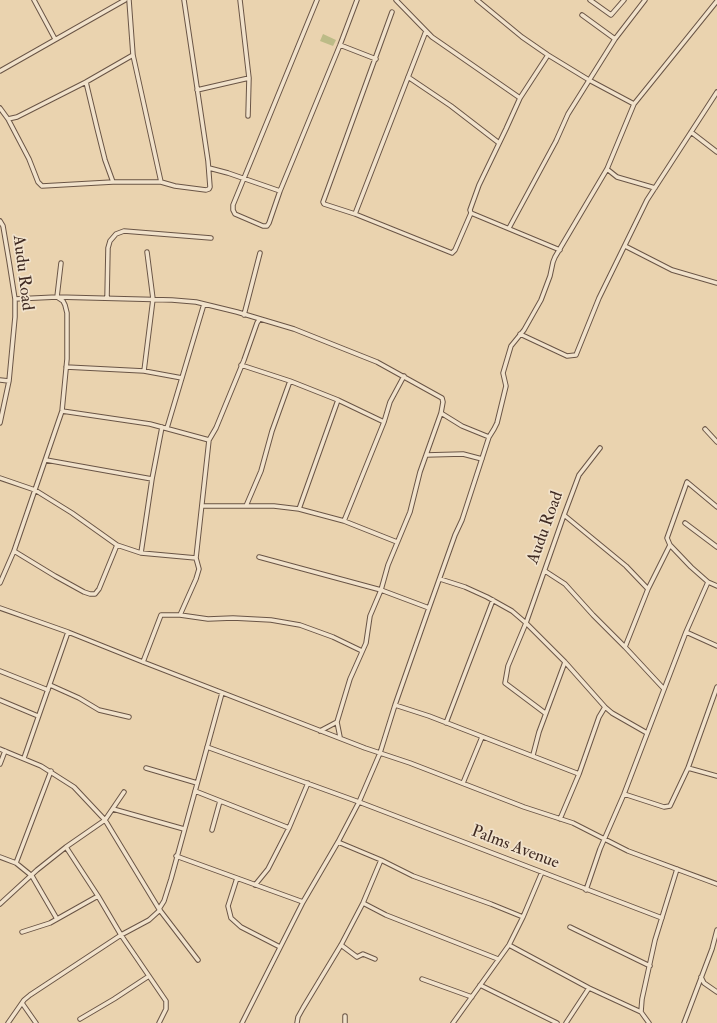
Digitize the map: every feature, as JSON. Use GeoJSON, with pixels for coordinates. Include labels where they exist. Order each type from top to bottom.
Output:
{"type":"FeatureCollection","features":[{"type":"Feature","properties":{"kind":"street"},"geometry":{"type":"LineString","coordinates":[[34,0],[55,39]]}},
{"type":"Feature","properties":{"kind":"street"},"geometry":{"type":"LineString","coordinates":[[0,71],[125,0]]}},
{"type":"Feature","properties":{"kind":"street"},"geometry":{"type":"LineString","coordinates":[[129,0],[133,55],[162,182]]}},
{"type":"Feature","properties":{"kind":"street"},"geometry":{"type":"LineString","coordinates":[[0,108],[8,119],[29,159],[38,182],[42,186],[113,182],[162,182],[175,186],[206,190],[210,187],[208,168],[184,0]]}},
{"type":"Feature","properties":{"kind":"street"},"geometry":{"type":"LineString","coordinates":[[240,0],[248,78],[248,116]]}},
{"type":"Feature","properties":{"kind":"street"},"geometry":{"type":"LineString","coordinates":[[317,0],[302,33],[233,205],[235,214],[263,226],[267,226],[269,223],[280,191],[357,0]]}},
{"type":"Feature","properties":{"kind":"street"},"geometry":{"type":"LineString","coordinates":[[398,0],[426,31],[442,45],[520,98]]}},
{"type":"Feature","properties":{"kind":"street"},"geometry":{"type":"LineString","coordinates":[[476,0],[522,37],[548,55],[589,80],[634,104]]}},
{"type":"Feature","properties":{"kind":"street"},"geometry":{"type":"LineString","coordinates":[[590,0],[611,15],[624,0]]}},
{"type":"Feature","properties":{"kind":"street"},"geometry":{"type":"LineString","coordinates":[[509,228],[556,141],[568,114],[615,39],[645,0]]}},
{"type":"Feature","properties":{"kind":"street"},"geometry":{"type":"LineString","coordinates":[[242,1023],[303,902],[338,842],[359,802],[380,753],[429,608],[455,535],[462,520],[489,437],[494,429],[504,397],[506,386],[503,373],[511,346],[533,315],[541,300],[550,276],[552,262],[607,169],[634,104],[717,1]]}},
{"type":"Feature","properties":{"kind":"street"},"geometry":{"type":"LineString","coordinates":[[392,12],[323,202],[324,204],[355,214],[452,253],[455,250],[471,213],[470,207],[478,185],[520,98],[548,55]]}},
{"type":"Feature","properties":{"kind":"street"},"geometry":{"type":"LineString","coordinates":[[582,15],[615,39]]}},
{"type":"Feature","properties":{"kind":"street"},"geometry":{"type":"LineString","coordinates":[[355,214],[426,31]]}},
{"type":"Feature","properties":{"kind":"street"},"geometry":{"type":"LineString","coordinates":[[340,45],[376,59]]}},
{"type":"Feature","properties":{"kind":"street"},"geometry":{"type":"LineString","coordinates":[[8,119],[17,117],[86,82],[133,55]]}},
{"type":"Feature","properties":{"kind":"street"},"geometry":{"type":"LineString","coordinates":[[408,77],[451,106],[499,143]]}},
{"type":"Feature","properties":{"kind":"street"},"geometry":{"type":"LineString","coordinates":[[197,90],[248,78]]}},
{"type":"Feature","properties":{"kind":"street"},"geometry":{"type":"LineString","coordinates":[[86,82],[98,133],[113,182]]}},
{"type":"Feature","properties":{"kind":"street"},"geometry":{"type":"LineString","coordinates":[[520,334],[567,356],[576,356],[599,298],[647,200],[717,92]]}},
{"type":"Feature","properties":{"kind":"street"},"geometry":{"type":"LineString","coordinates":[[691,132],[717,152]]}},
{"type":"Feature","properties":{"kind":"street"},"geometry":{"type":"LineString","coordinates":[[208,168],[228,172],[280,191]]}},
{"type":"Feature","properties":{"kind":"street"},"geometry":{"type":"LineString","coordinates":[[607,169],[617,177],[655,188]]}},
{"type":"Feature","properties":{"kind":"street"},"geometry":{"type":"LineString","coordinates":[[471,213],[560,250]]}},
{"type":"Feature","properties":{"kind":"street","name":"Audu Road"},"geometry":{"type":"LineString","coordinates":[[0,221],[3,226],[15,299],[14,340],[9,381],[0,424]]}},
{"type":"Feature","properties":{"kind":"street"},"geometry":{"type":"LineString","coordinates":[[107,298],[108,248],[110,240],[116,234],[124,231],[211,238]]}},
{"type":"Feature","properties":{"kind":"street"},"geometry":{"type":"LineString","coordinates":[[625,246],[672,270],[717,283]]}},
{"type":"Feature","properties":{"kind":"street"},"geometry":{"type":"LineString","coordinates":[[144,371],[152,299],[147,252]]}},
{"type":"Feature","properties":{"kind":"street"},"geometry":{"type":"LineString","coordinates":[[244,315],[260,253]]}},
{"type":"Feature","properties":{"kind":"street"},"geometry":{"type":"LineString","coordinates":[[57,297],[61,263]]}},
{"type":"Feature","properties":{"kind":"street"},"geometry":{"type":"LineString","coordinates":[[15,299],[57,297],[152,299],[204,304],[280,325],[330,342],[377,362],[442,398],[443,402],[441,412],[420,472],[410,512],[388,565],[381,590],[370,616],[366,643],[350,679],[337,722],[340,738]]}},
{"type":"Feature","properties":{"kind":"street"},"geometry":{"type":"LineString","coordinates":[[0,583],[14,551],[36,490],[62,411],[66,367],[67,313],[63,301],[57,297]]}},
{"type":"Feature","properties":{"kind":"street"},"geometry":{"type":"LineString","coordinates":[[167,428],[204,304]]}},
{"type":"Feature","properties":{"kind":"street"},"geometry":{"type":"LineString","coordinates":[[180,615],[199,569],[196,558],[209,440],[216,428],[259,320]]}},
{"type":"Feature","properties":{"kind":"street"},"geometry":{"type":"LineString","coordinates":[[241,365],[290,381],[338,400],[384,422]]}},
{"type":"Feature","properties":{"kind":"street"},"geometry":{"type":"LineString","coordinates":[[66,367],[144,371],[182,378]]}},
{"type":"Feature","properties":{"kind":"street"},"geometry":{"type":"LineString","coordinates":[[344,520],[384,422],[390,402],[404,376]]}},
{"type":"Feature","properties":{"kind":"street"},"geometry":{"type":"LineString","coordinates":[[0,380],[9,381]]}},
{"type":"Feature","properties":{"kind":"street"},"geometry":{"type":"LineString","coordinates":[[246,506],[261,471],[272,431],[290,381]]}},
{"type":"Feature","properties":{"kind":"street"},"geometry":{"type":"LineString","coordinates":[[299,509],[338,400]]}},
{"type":"Feature","properties":{"kind":"street"},"geometry":{"type":"LineString","coordinates":[[62,411],[102,416],[162,427],[209,440]]}},
{"type":"Feature","properties":{"kind":"street"},"geometry":{"type":"LineString","coordinates":[[441,412],[462,426],[489,437]]}},
{"type":"Feature","properties":{"kind":"street"},"geometry":{"type":"LineString","coordinates":[[141,553],[152,479],[162,427]]}},
{"type":"Feature","properties":{"kind":"street"},"geometry":{"type":"LineString","coordinates":[[705,430],[717,442]]}},
{"type":"Feature","properties":{"kind":"street","name":"Audu Road"},"geometry":{"type":"LineString","coordinates":[[545,714],[505,683],[508,666],[526,623],[579,475],[600,448]]}},
{"type":"Feature","properties":{"kind":"street"},"geometry":{"type":"LineString","coordinates":[[426,455],[463,454],[482,459]]}},
{"type":"Feature","properties":{"kind":"street"},"geometry":{"type":"LineString","coordinates":[[46,460],[152,479]]}},
{"type":"Feature","properties":{"kind":"street"},"geometry":{"type":"LineString","coordinates":[[0,478],[36,490],[117,545],[141,553],[196,558]]}},
{"type":"Feature","properties":{"kind":"street"},"geometry":{"type":"LineString","coordinates":[[717,507],[687,482],[667,538],[670,545],[708,582],[717,586]]}},
{"type":"Feature","properties":{"kind":"street"},"geometry":{"type":"LineString","coordinates":[[202,506],[274,506],[299,509],[344,520],[397,542]]}},
{"type":"Feature","properties":{"kind":"street"},"geometry":{"type":"LineString","coordinates":[[564,515],[626,566],[648,589]]}},
{"type":"Feature","properties":{"kind":"street"},"geometry":{"type":"LineString","coordinates":[[685,523],[717,547]]}},
{"type":"Feature","properties":{"kind":"street"},"geometry":{"type":"LineString","coordinates":[[14,551],[84,592],[95,594],[99,589],[117,545]]}},
{"type":"Feature","properties":{"kind":"street"},"geometry":{"type":"LineString","coordinates":[[625,647],[648,589],[670,545]]}},
{"type":"Feature","properties":{"kind":"street"},"geometry":{"type":"LineString","coordinates":[[259,557],[381,590],[429,608]]}},
{"type":"Feature","properties":{"kind":"street"},"geometry":{"type":"LineString","coordinates":[[545,571],[565,584],[664,689]]}},
{"type":"Feature","properties":{"kind":"street"},"geometry":{"type":"LineString","coordinates":[[440,579],[465,586],[512,611],[565,662],[605,707],[612,713],[648,733]]}},
{"type":"Feature","properties":{"kind":"street"},"geometry":{"type":"LineString","coordinates":[[586,890],[604,838],[624,794],[686,632],[708,582]]}},
{"type":"Feature","properties":{"kind":"street"},"geometry":{"type":"LineString","coordinates":[[446,722],[493,600]]}},
{"type":"Feature","properties":{"kind":"street"},"geometry":{"type":"LineString","coordinates":[[0,608],[68,632],[320,731],[524,807],[560,818],[604,838],[628,851],[717,884]]}},
{"type":"Feature","properties":{"kind":"street"},"geometry":{"type":"LineString","coordinates":[[143,662],[161,615],[180,615],[208,620],[233,618],[271,620],[300,625],[333,637],[362,651]]}},
{"type":"Feature","properties":{"kind":"street"},"geometry":{"type":"LineString","coordinates":[[24,758],[68,632]]}},
{"type":"Feature","properties":{"kind":"street"},"geometry":{"type":"LineString","coordinates":[[686,632],[717,646]]}},
{"type":"Feature","properties":{"kind":"street"},"geometry":{"type":"LineString","coordinates":[[533,755],[545,714],[565,662]]}},
{"type":"Feature","properties":{"kind":"street"},"geometry":{"type":"LineString","coordinates":[[0,671],[48,690]]}},
{"type":"Feature","properties":{"kind":"street"},"geometry":{"type":"LineString","coordinates":[[50,685],[79,698],[99,710],[129,717]]}},
{"type":"Feature","properties":{"kind":"street"},"geometry":{"type":"LineString","coordinates":[[624,794],[658,806],[669,807],[688,768],[717,687]]}},
{"type":"Feature","properties":{"kind":"street"},"geometry":{"type":"LineString","coordinates":[[8,1023],[22,1003],[30,995],[121,935],[148,920],[160,910],[159,909],[164,902],[166,895],[222,693]]}},
{"type":"Feature","properties":{"kind":"street"},"geometry":{"type":"LineString","coordinates":[[0,700],[38,716]]}},
{"type":"Feature","properties":{"kind":"street"},"geometry":{"type":"LineString","coordinates":[[395,705],[446,722],[579,774]]}},
{"type":"Feature","properties":{"kind":"street"},"geometry":{"type":"LineString","coordinates":[[560,818],[579,774],[599,717],[605,707]]}},
{"type":"Feature","properties":{"kind":"street"},"geometry":{"type":"LineString","coordinates":[[320,731],[337,722]]}},
{"type":"Feature","properties":{"kind":"street"},"geometry":{"type":"LineString","coordinates":[[463,784],[482,737]]}},
{"type":"Feature","properties":{"kind":"street","name":"Palms Avenue"},"geometry":{"type":"LineString","coordinates":[[207,747],[359,802],[662,918]]}},
{"type":"Feature","properties":{"kind":"street"},"geometry":{"type":"LineString","coordinates":[[0,749],[24,758],[51,771],[74,787],[105,820],[159,909],[198,960]]}},
{"type":"Feature","properties":{"kind":"street"},"geometry":{"type":"LineString","coordinates":[[0,764],[5,751]]}},
{"type":"Feature","properties":{"kind":"street"},"geometry":{"type":"LineString","coordinates":[[146,768],[197,783]]}},
{"type":"Feature","properties":{"kind":"street"},"geometry":{"type":"LineString","coordinates":[[688,768],[717,776]]}},
{"type":"Feature","properties":{"kind":"street"},"geometry":{"type":"LineString","coordinates":[[16,863],[51,771]]}},
{"type":"Feature","properties":{"kind":"street"},"geometry":{"type":"LineString","coordinates":[[255,885],[268,869],[289,828],[308,783]]}},
{"type":"Feature","properties":{"kind":"street"},"geometry":{"type":"LineString","coordinates":[[195,791],[289,828]]}},
{"type":"Feature","properties":{"kind":"street"},"geometry":{"type":"LineString","coordinates":[[0,904],[66,847],[105,820],[124,792]]}},
{"type":"Feature","properties":{"kind":"street"},"geometry":{"type":"LineString","coordinates":[[212,830],[220,801]]}},
{"type":"Feature","properties":{"kind":"street"},"geometry":{"type":"LineString","coordinates":[[113,809],[184,829]]}},
{"type":"Feature","properties":{"kind":"street"},"geometry":{"type":"LineString","coordinates":[[338,842],[381,860],[413,876],[491,904],[522,918]]}},
{"type":"Feature","properties":{"kind":"street"},"geometry":{"type":"LineString","coordinates":[[66,847],[121,935],[166,1001],[166,1009],[160,1021],[154,1023]]}},
{"type":"Feature","properties":{"kind":"street"},"geometry":{"type":"LineString","coordinates":[[176,856],[303,902]]}},
{"type":"Feature","properties":{"kind":"street"},"geometry":{"type":"LineString","coordinates":[[0,857],[16,863],[32,876],[57,919]]}},
{"type":"Feature","properties":{"kind":"street"},"geometry":{"type":"LineString","coordinates":[[298,1023],[298,1017],[341,945],[363,903],[381,860]]}},
{"type":"Feature","properties":{"kind":"street"},"geometry":{"type":"LineString","coordinates":[[641,1012],[642,998],[662,918],[677,869]]}},
{"type":"Feature","properties":{"kind":"street"},"geometry":{"type":"LineString","coordinates":[[453,1023],[509,945],[542,872]]}},
{"type":"Feature","properties":{"kind":"street"},"geometry":{"type":"LineString","coordinates":[[237,878],[228,906],[231,918],[241,927],[280,947]]}},
{"type":"Feature","properties":{"kind":"street"},"geometry":{"type":"LineString","coordinates":[[22,932],[57,919],[98,896]]}},
{"type":"Feature","properties":{"kind":"street"},"geometry":{"type":"LineString","coordinates":[[363,903],[386,915],[498,959]]}},
{"type":"Feature","properties":{"kind":"street"},"geometry":{"type":"LineString","coordinates":[[570,928],[650,966]]}},
{"type":"Feature","properties":{"kind":"street"},"geometry":{"type":"LineString","coordinates":[[684,1023],[717,930]]}},
{"type":"Feature","properties":{"kind":"street"},"geometry":{"type":"LineString","coordinates":[[341,945],[357,957],[363,954],[375,959]]}},
{"type":"Feature","properties":{"kind":"street"},"geometry":{"type":"LineString","coordinates":[[509,945],[589,988],[641,1012],[649,1023]]}},
{"type":"Feature","properties":{"kind":"street"},"geometry":{"type":"LineString","coordinates":[[80,1019],[149,976]]}},
{"type":"Feature","properties":{"kind":"street"},"geometry":{"type":"LineString","coordinates":[[701,977],[704,983],[717,992]]}},
{"type":"Feature","properties":{"kind":"street"},"geometry":{"type":"LineString","coordinates":[[422,979],[472,997]]}},
{"type":"Feature","properties":{"kind":"street"},"geometry":{"type":"LineString","coordinates":[[480,985],[557,1023]]}},
{"type":"Feature","properties":{"kind":"street"},"geometry":{"type":"LineString","coordinates":[[566,1023],[589,988]]}},
{"type":"Feature","properties":{"kind":"street"},"geometry":{"type":"LineString","coordinates":[[22,1003],[36,1023]]}},
{"type":"Feature","properties":{"kind":"street"},"geometry":{"type":"LineString","coordinates":[[345,1016],[345,1023]]}},
{"type":"Feature","properties":{"kind":"shaded area"},"geometry":{"type":"Polygon","coordinates":[[[323,34],[336,40],[333,46],[320,41],[323,34]]]}}]}
